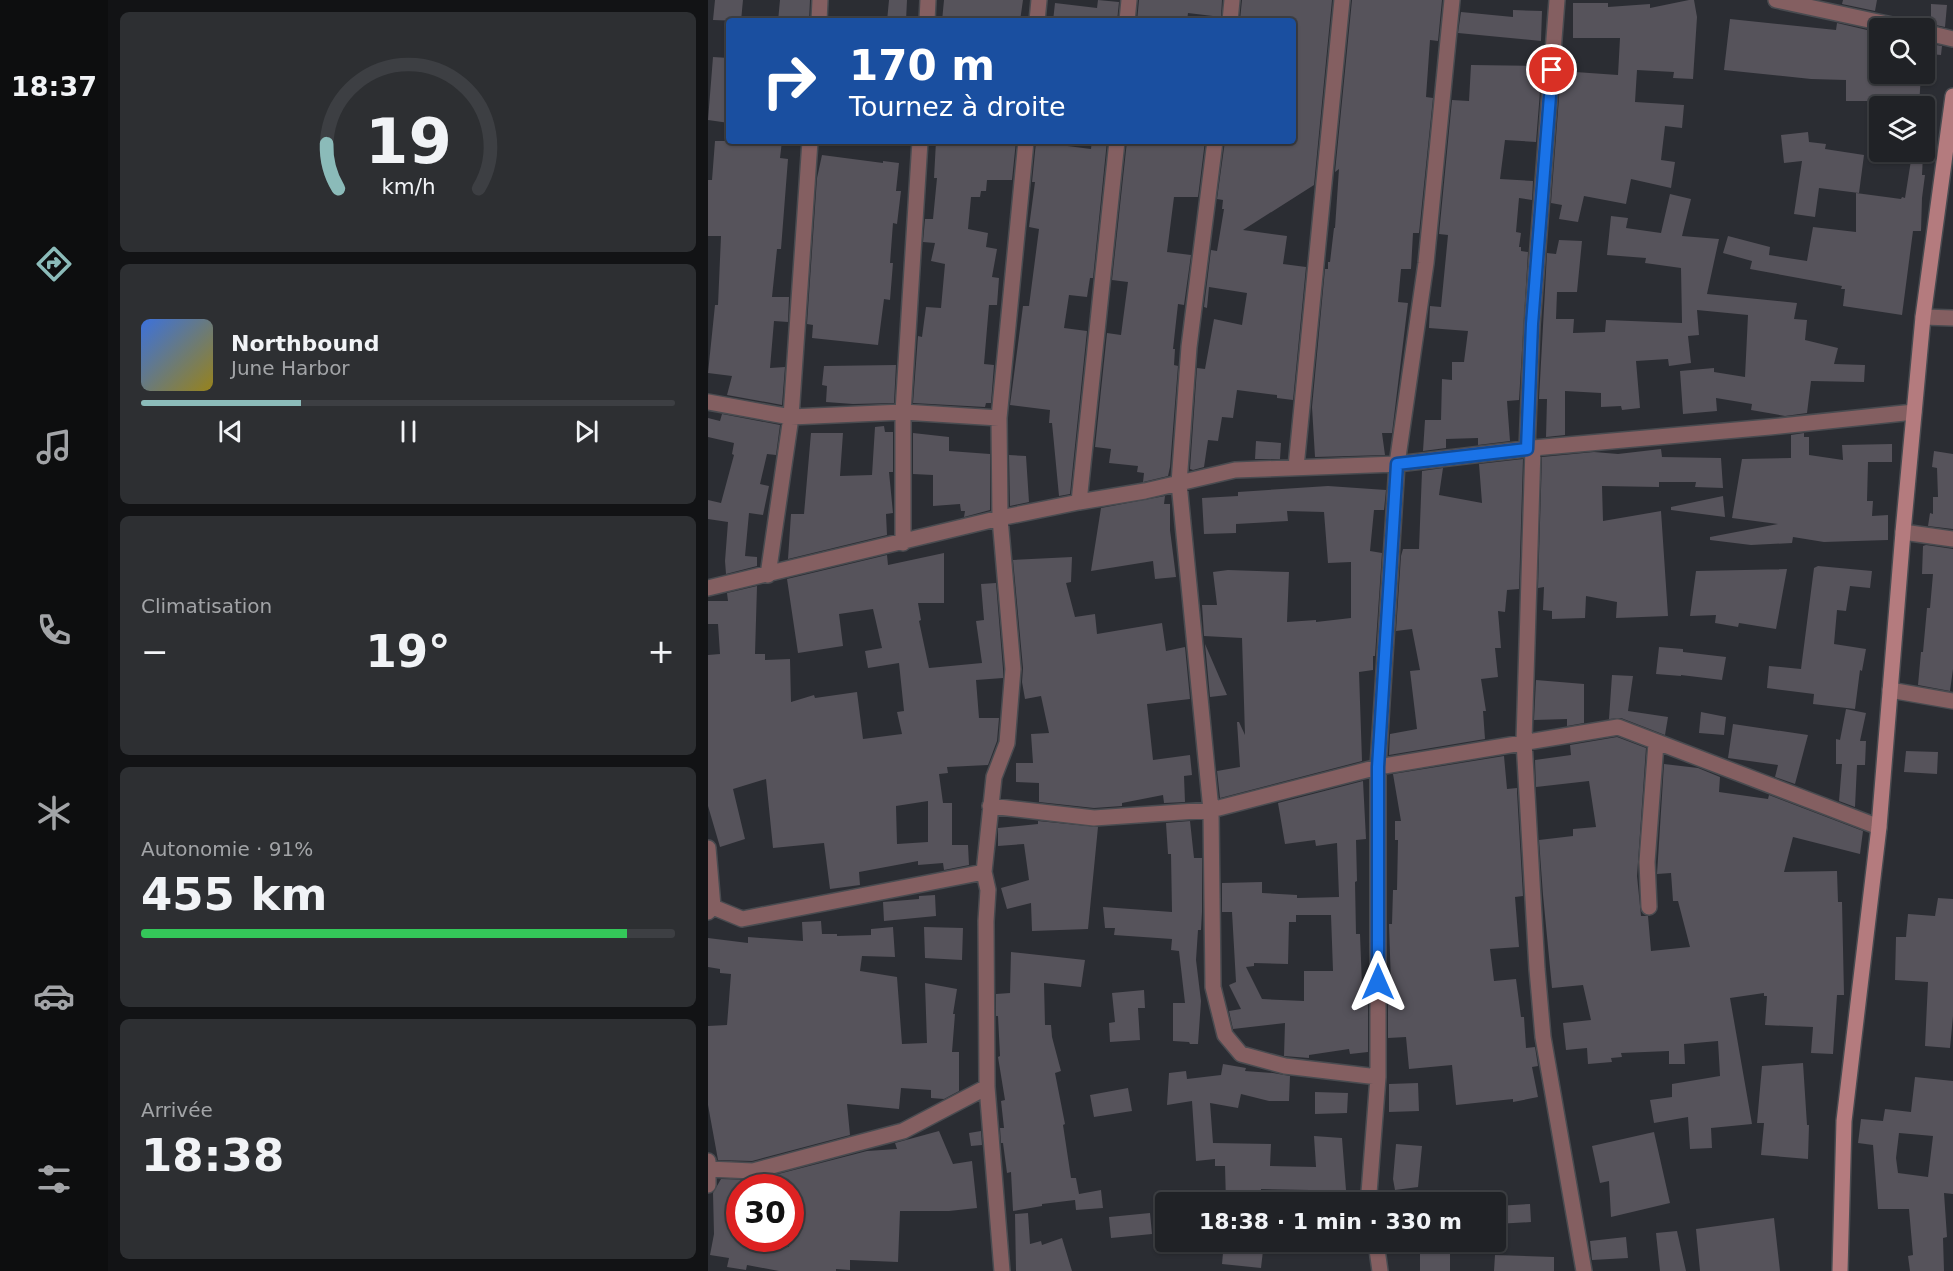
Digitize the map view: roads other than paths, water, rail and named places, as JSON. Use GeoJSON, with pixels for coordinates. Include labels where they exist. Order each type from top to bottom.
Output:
{"type":"FeatureCollection","features":[{"type":"Feature","properties":{"kind":"main road"},"geometry":{"type":"LineString","coordinates":[[1840,1271],[1844,1121],[1879,827],[1923,317],[1953,96]]}},
{"type":"Feature","properties":{"kind":"street"},"geometry":{"type":"LineString","coordinates":[[819,18],[820,0]]}},
{"type":"Feature","properties":{"kind":"street"},"geometry":{"type":"LineString","coordinates":[[927,18],[928,0]]}},
{"type":"Feature","properties":{"kind":"street"},"geometry":{"type":"LineString","coordinates":[[1037,18],[1039,0]]}},
{"type":"Feature","properties":{"kind":"street"},"geometry":{"type":"LineString","coordinates":[[1127,18],[1128,0]]}},
{"type":"Feature","properties":{"kind":"street"},"geometry":{"type":"LineString","coordinates":[[1230,18],[1232,0]]}},
{"type":"Feature","properties":{"kind":"street"},"geometry":{"type":"LineString","coordinates":[[1296,467],[1342,0]]}},
{"type":"Feature","properties":{"kind":"street"},"geometry":{"type":"LineString","coordinates":[[1369,1192],[1378,1077],[1378,767],[1397,464],[1426,263],[1452,0]]}},
{"type":"Feature","properties":{"kind":"street"},"geometry":{"type":"LineString","coordinates":[[1557,0],[1532,324],[1524,741],[1543,1037],[1584,1271]]}},
{"type":"Feature","properties":{"kind":"street"},"geometry":{"type":"LineString","coordinates":[[1776,0],[1869,20]]}},
{"type":"Feature","properties":{"kind":"street"},"geometry":{"type":"LineString","coordinates":[[1935,35],[1953,39]]}},
{"type":"Feature","properties":{"kind":"street"},"geometry":{"type":"LineString","coordinates":[[768,575],[791,417],[810,144]]}},
{"type":"Feature","properties":{"kind":"street"},"geometry":{"type":"LineString","coordinates":[[903,543],[903,412],[920,144]]}},
{"type":"Feature","properties":{"kind":"street"},"geometry":{"type":"LineString","coordinates":[[1002,1271],[987,1087],[986,921],[988,890],[984,872],[994,777],[1007,743],[1013,669],[1000,518],[999,418],[1026,144]]}},
{"type":"Feature","properties":{"kind":"street"},"geometry":{"type":"LineString","coordinates":[[1079,502],[1117,144]]}},
{"type":"Feature","properties":{"kind":"street"},"geometry":{"type":"LineString","coordinates":[[1215,144],[1189,347],[1179,483],[1211,810],[1213,987],[1225,1035],[1241,1054],[1285,1066],[1378,1077]]}},
{"type":"Feature","properties":{"kind":"street"},"geometry":{"type":"LineString","coordinates":[[1923,317],[1953,318]]}},
{"type":"Feature","properties":{"kind":"street"},"geometry":{"type":"LineString","coordinates":[[708,402],[791,417],[903,412],[999,418]]}},
{"type":"Feature","properties":{"kind":"street"},"geometry":{"type":"LineString","coordinates":[[708,588],[1000,518],[1235,470],[1397,464],[1530,448],[1914,412]]}},
{"type":"Feature","properties":{"kind":"street"},"geometry":{"type":"LineString","coordinates":[[1903,532],[1953,539]]}},
{"type":"Feature","properties":{"kind":"street"},"geometry":{"type":"LineString","coordinates":[[1890,690],[1953,701]]}},
{"type":"Feature","properties":{"kind":"street"},"geometry":{"type":"LineString","coordinates":[[990,806],[1094,818],[1211,810],[1378,767],[1618,727],[1879,827]]}},
{"type":"Feature","properties":{"kind":"street"},"geometry":{"type":"LineString","coordinates":[[1649,907],[1647,862],[1656,743]]}},
{"type":"Feature","properties":{"kind":"street"},"geometry":{"type":"LineString","coordinates":[[708,848],[710,909],[742,919],[984,872]]}},
{"type":"Feature","properties":{"kind":"street"},"geometry":{"type":"LineString","coordinates":[[708,1185],[708,1166],[753,1171],[903,1131],[987,1087]]}},
{"type":"Feature","properties":{"kind":"street"},"geometry":{"type":"LineString","coordinates":[[1377,1252],[1380,1271]]}}]}
